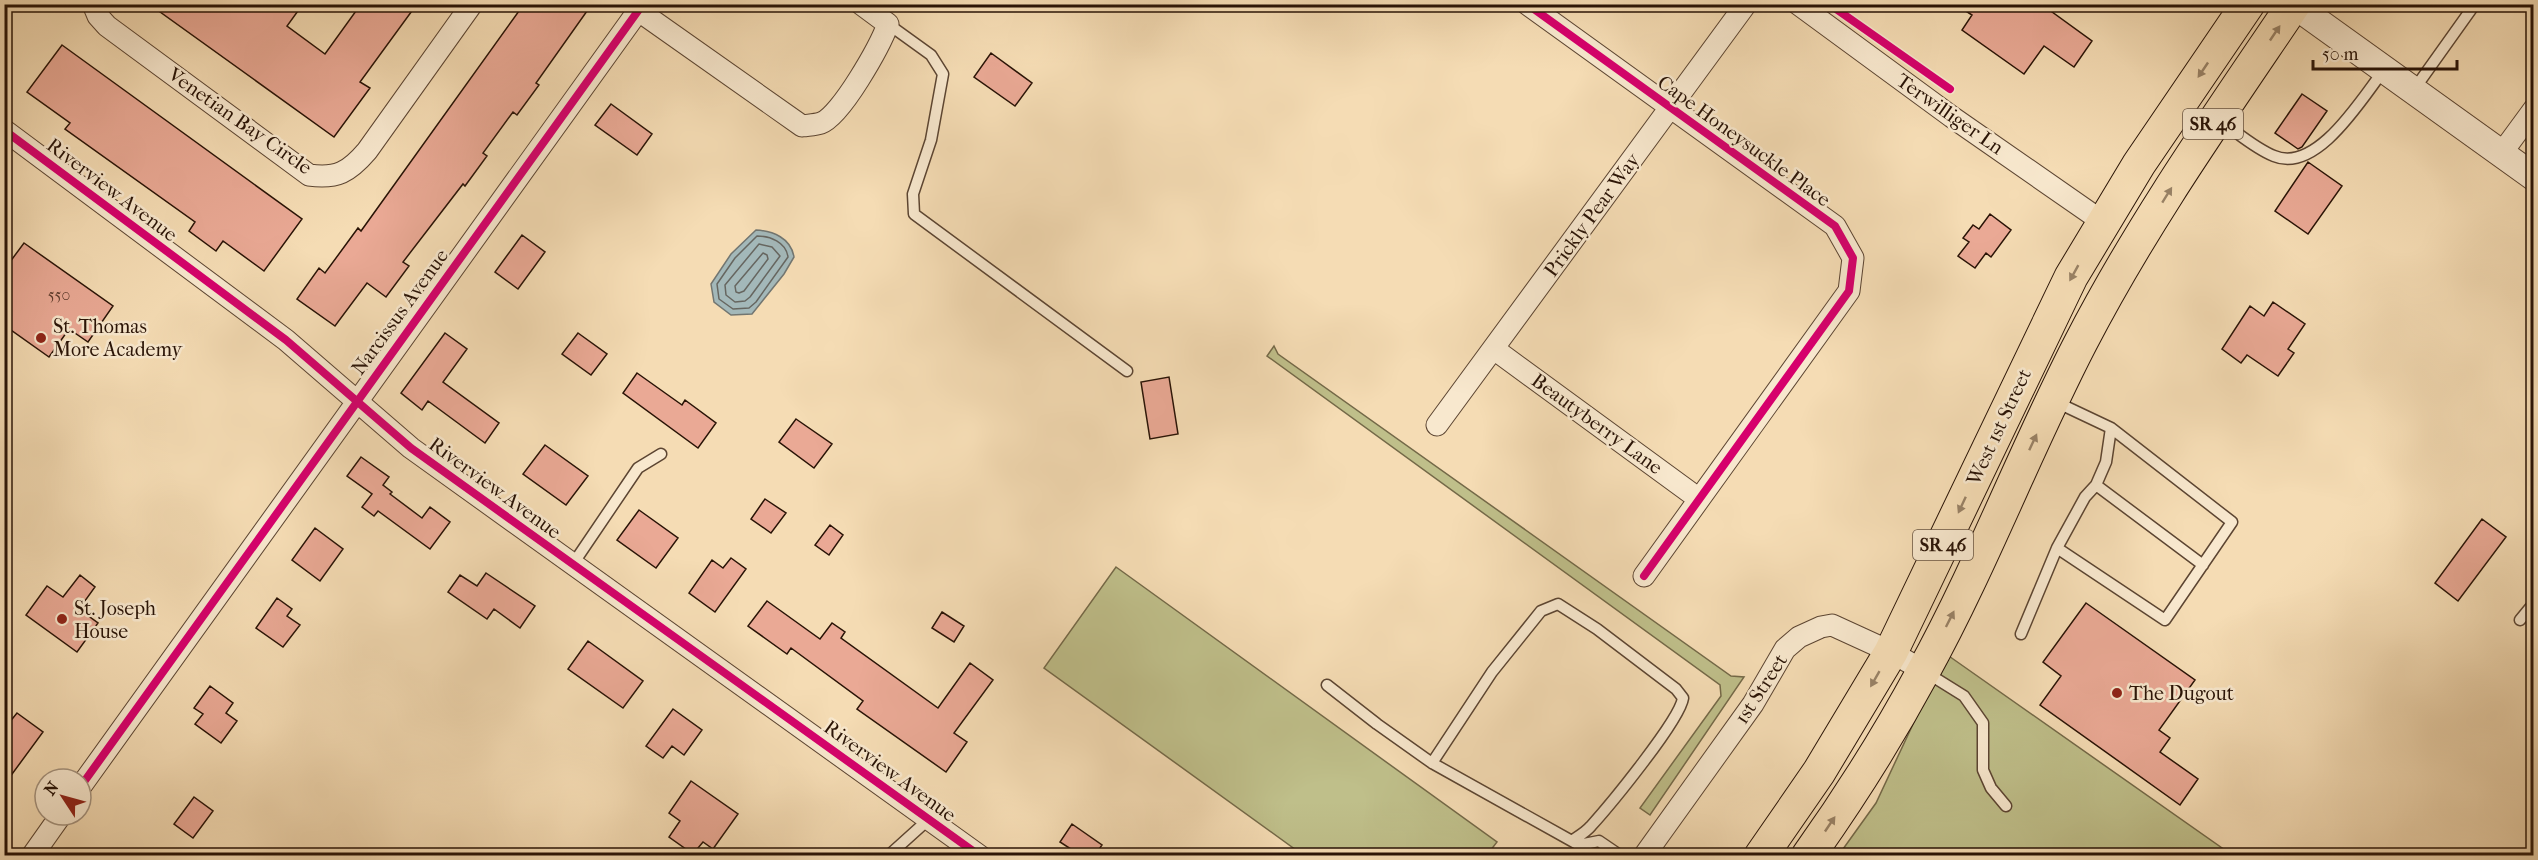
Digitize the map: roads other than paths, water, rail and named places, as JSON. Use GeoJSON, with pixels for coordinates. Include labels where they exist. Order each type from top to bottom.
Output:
{"type":"FeatureCollection","features":[{"type":"Feature","properties":{"kind":"main road","name":"West 1st Street"},"geometry":{"type":"LineString","coordinates":[[1808,855],[1851,793],[1924,671],[2081,343],[2119,233],[2248,4]]}},
{"type":"Feature","properties":{"kind":"main road","name":"West 1st Street"},"geometry":{"type":"LineString","coordinates":[[1761,855],[1819,772],[1891,652],[2039,340],[2119,233],[2217,118],[2293,5]]}},
{"type":"Feature","properties":{"kind":"street","name":"Venetian Bay Circle"},"geometry":{"type":"LineString","coordinates":[[93,4],[98,16],[107,26],[309,175],[327,177],[339,175],[353,167],[367,151],[472,4]]}},
{"type":"Feature","properties":{"kind":"street"},"geometry":{"type":"LineString","coordinates":[[641,8],[802,126],[822,123],[847,96],[880,47],[888,24],[861,4]]}},
{"type":"Feature","properties":{"kind":"street","name":"Cape Honeysuckle Place"},"geometry":{"type":"LineString","coordinates":[[1527,4],[1835,226],[1853,258],[1850,291],[1644,576]]}},
{"type":"Feature","properties":{"kind":"street","name":"Prickly Pear Way"},"geometry":{"type":"LineString","coordinates":[[1437,425],[1746,4]]}},
{"type":"Feature","properties":{"kind":"street","name":"Terwilliger Ln"},"geometry":{"type":"LineString","coordinates":[[1798,4],[1952,117],[2119,233]]}},
{"type":"Feature","properties":{"kind":"street"},"geometry":{"type":"LineString","coordinates":[[2293,5],[2534,177]]}},
{"type":"Feature","properties":{"kind":"street","name":"Narcissus Avenue"},"geometry":{"type":"LineString","coordinates":[[93,769],[641,8]]}},
{"type":"Feature","properties":{"kind":"street"},"geometry":{"type":"LineString","coordinates":[[2501,154],[2534,109]]}},
{"type":"Feature","properties":{"kind":"street","name":"Riverview Avenue"},"geometry":{"type":"LineString","coordinates":[[4,130],[286,340],[411,448],[980,855]]}},
{"type":"Feature","properties":{"kind":"street","name":"Beautyberry Lane"},"geometry":{"type":"LineString","coordinates":[[1494,348],[1699,499]]}},
{"type":"Feature","properties":{"kind":"street","name":"1st Street"},"geometry":{"type":"LineString","coordinates":[[1644,855],[1753,704],[1785,649],[1799,637],[1821,627],[1832,625],[1891,652],[1924,671]]}},
{"type":"Feature","properties":{"kind":"street"},"geometry":{"type":"LineString","coordinates":[[32,855],[52,827]]}},
{"type":"Feature","properties":{"kind":"lane"},"geometry":{"type":"LineString","coordinates":[[2413,91],[2475,4]]}},
{"type":"Feature","properties":{"kind":"lane"},"geometry":{"type":"LineString","coordinates":[[888,24],[932,55],[943,74],[931,140],[913,194],[914,214],[1127,371]]}},
{"type":"Feature","properties":{"kind":"lane"},"geometry":{"type":"LineString","coordinates":[[2217,118],[2276,157],[2296,158],[2307,154],[2334,135],[2384,70]]}},
{"type":"Feature","properties":{"kind":"lane"},"geometry":{"type":"LineString","coordinates":[[2053,401],[2111,428],[2232,522],[2165,620],[2057,548]]}},
{"type":"Feature","properties":{"kind":"lane"},"geometry":{"type":"LineString","coordinates":[[2021,634],[2057,548],[2085,497],[2096,485],[2106,462],[2111,428]]}},
{"type":"Feature","properties":{"kind":"lane"},"geometry":{"type":"LineString","coordinates":[[573,564],[638,468],[661,454]]}},
{"type":"Feature","properties":{"kind":"lane"},"geometry":{"type":"LineString","coordinates":[[2096,485],[2203,565]]}},
{"type":"Feature","properties":{"kind":"lane"},"geometry":{"type":"LineString","coordinates":[[2520,620],[2534,603]]}},
{"type":"Feature","properties":{"kind":"lane"},"geometry":{"type":"LineString","coordinates":[[1432,763],[1492,672],[1541,611],[1558,604],[1597,628],[1676,689],[1683,698],[1682,707],[1578,847]]}},
{"type":"Feature","properties":{"kind":"lane"},"geometry":{"type":"LineString","coordinates":[[1924,671],[1964,696],[1983,723],[1983,770],[1991,788],[2006,806]]}},
{"type":"Feature","properties":{"kind":"lane"},"geometry":{"type":"LineString","coordinates":[[1327,685],[1432,763],[1578,847],[1599,841],[1621,855]]}},
{"type":"Feature","properties":{"kind":"lane"},"geometry":{"type":"LineString","coordinates":[[888,855],[929,819]]}},
{"type":"Feature","properties":{"kind":"water"},"geometry":{"type":"Polygon","coordinates":[[[756,230],[769,232],[785,240],[794,257],[784,274],[752,314],[731,315],[714,302],[711,284],[731,254],[756,230]]]}},
{"type":"Feature","properties":{"kind":"place","name":"St. Thomas More Academy"},"geometry":{"type":"Point","coordinates":[41,338]}},
{"type":"Feature","properties":{"kind":"place","name":"St. Joseph House"},"geometry":{"type":"Point","coordinates":[62,619]}},
{"type":"Feature","properties":{"kind":"place","name":"The Dugout"},"geometry":{"type":"Point","coordinates":[2117,693]}}]}
